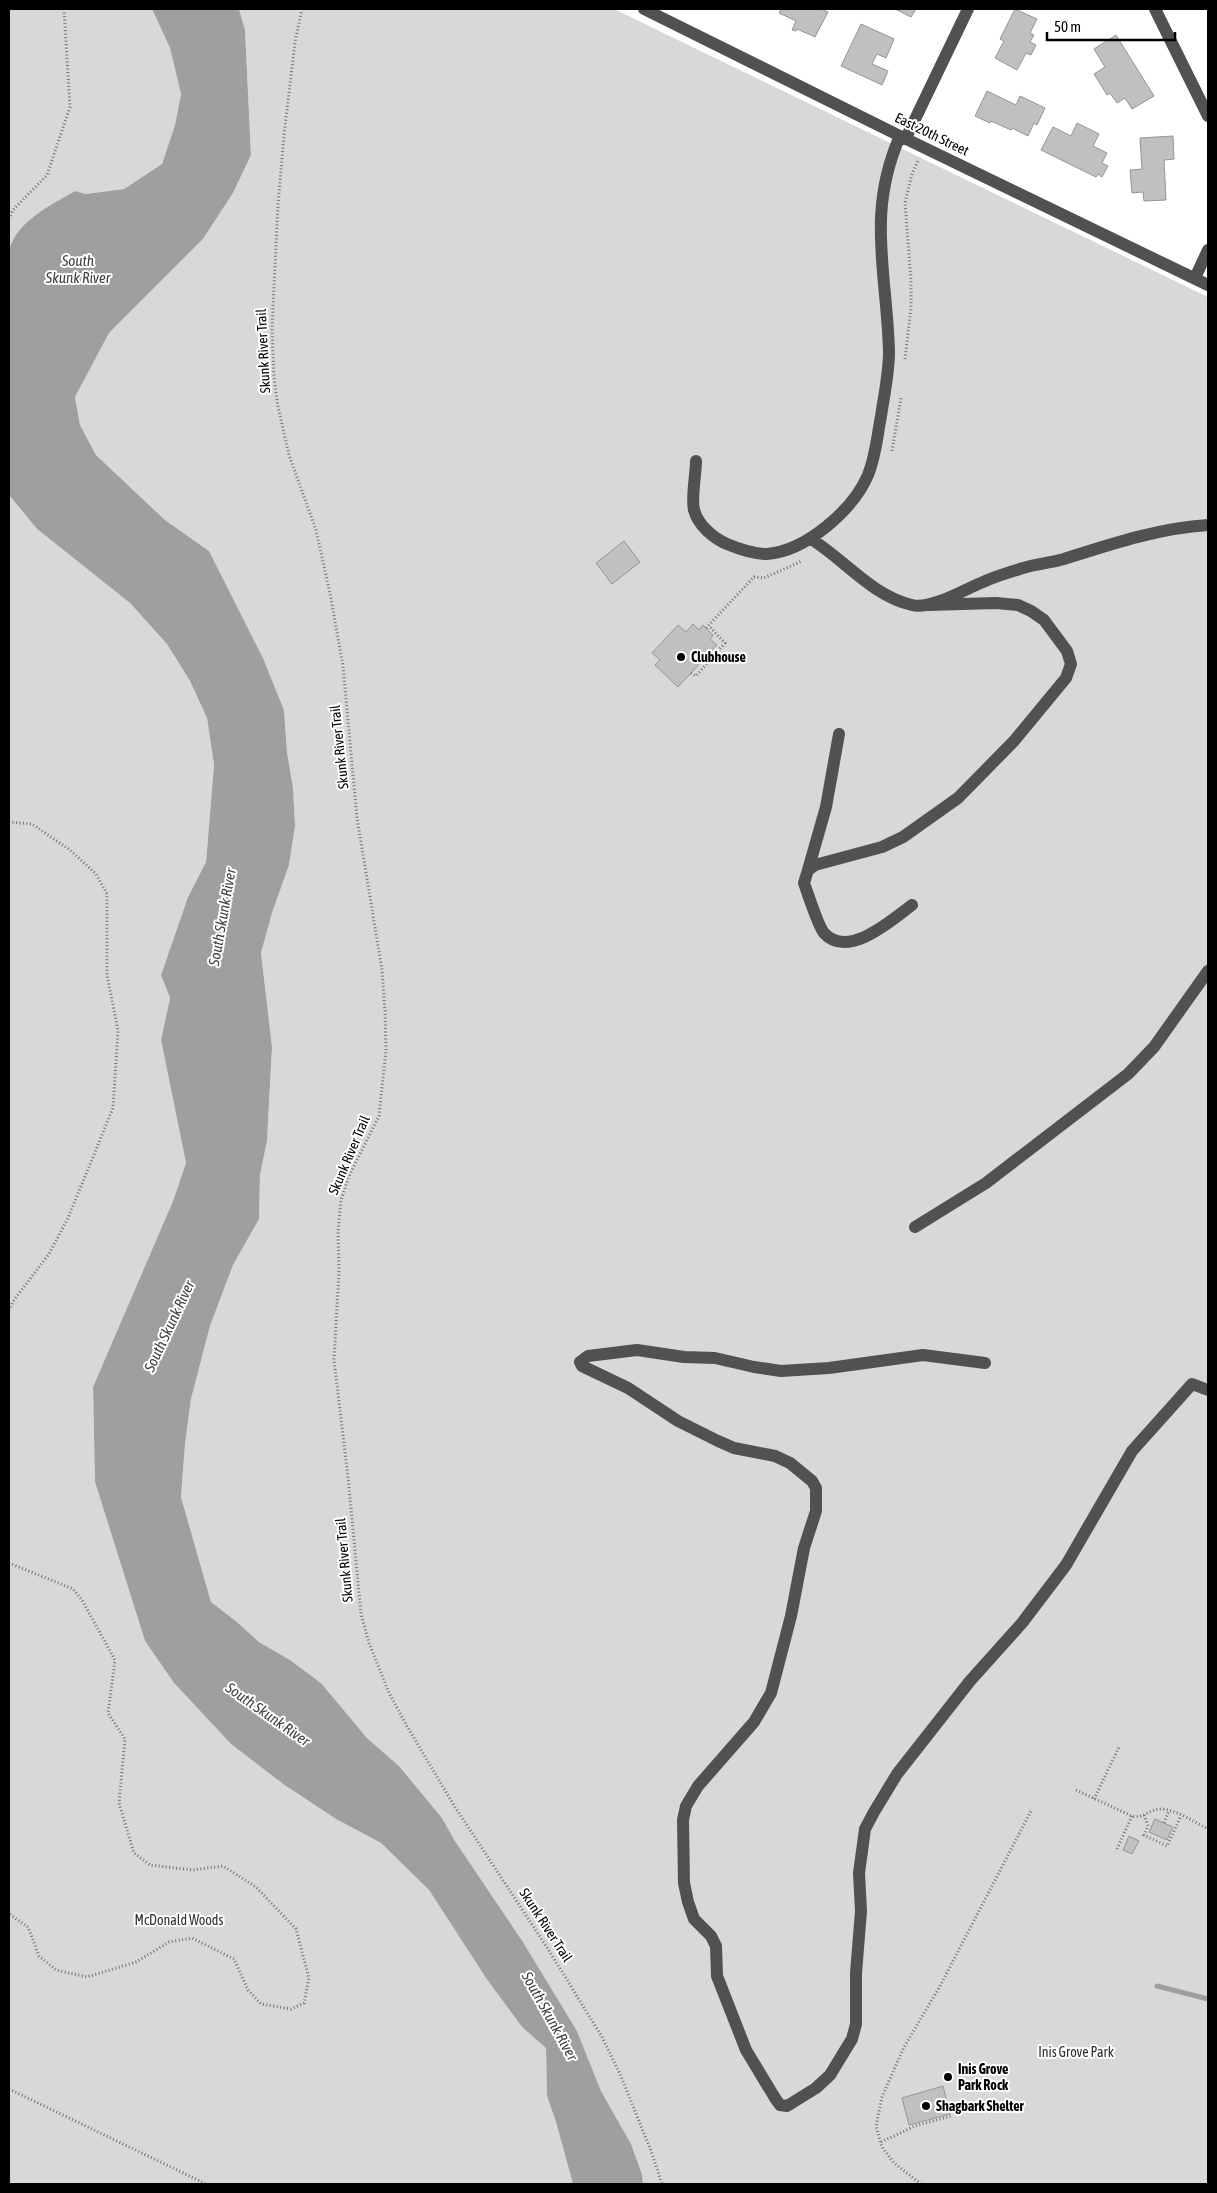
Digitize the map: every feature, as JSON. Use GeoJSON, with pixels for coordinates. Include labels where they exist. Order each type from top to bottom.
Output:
{"type":"FeatureCollection","features":[{"type":"Feature","properties":{"kind":"street","name":"East 20th Street"},"geometry":{"type":"LineString","coordinates":[[644,9],[1208,285]]}},
{"type":"Feature","properties":{"kind":"street"},"geometry":{"type":"LineString","coordinates":[[696,461],[693,509],[701,525],[720,541],[739,548],[766,554],[790,548],[811,539],[846,508],[867,478],[876,454],[889,354],[880,263],[880,212],[892,153],[903,137],[968,9]]}},
{"type":"Feature","properties":{"kind":"street"},"geometry":{"type":"LineString","coordinates":[[1155,9],[1208,116]]}},
{"type":"Feature","properties":{"kind":"street"},"geometry":{"type":"LineString","coordinates":[[1195,278],[1208,250]]}},
{"type":"Feature","properties":{"kind":"street"},"geometry":{"type":"LineString","coordinates":[[929,604],[986,580],[1023,568],[1149,534],[1208,525]]}},
{"type":"Feature","properties":{"kind":"street"},"geometry":{"type":"LineString","coordinates":[[808,870],[815,864],[882,847],[903,837],[958,798],[1014,741],[1066,678],[1071,664],[1067,651],[1044,620],[1031,611],[1018,605],[996,603],[915,606],[898,602],[879,592],[811,539]]}},
{"type":"Feature","properties":{"kind":"street"},"geometry":{"type":"LineString","coordinates":[[838,734],[826,807],[804,883],[823,932],[832,939],[841,942],[859,940],[879,930],[912,905]]}},
{"type":"Feature","properties":{"kind":"street"},"geometry":{"type":"LineString","coordinates":[[915,1227],[986,1183],[1128,1074],[1154,1047],[1208,971]]}},
{"type":"Feature","properties":{"kind":"street"},"geometry":{"type":"LineString","coordinates":[[985,1363],[923,1355],[830,1368],[781,1371],[715,1358],[684,1357],[637,1350],[588,1356],[580,1362],[582,1366],[628,1388],[701,1434],[734,1448],[775,1456],[790,1463],[812,1480],[816,1488],[816,1511],[804,1548],[791,1616],[771,1693],[754,1722],[698,1786],[686,1806],[683,1820],[684,1884],[694,1919],[711,1936],[716,1946],[717,1976],[746,2050],[775,2098],[780,2104],[786,2106],[816,2088],[830,2075],[852,2039],[856,2024],[856,1973],[861,1911],[859,1874],[861,1846],[865,1828],[883,1795],[897,1774],[970,1681],[1022,1623],[1066,1565],[1132,1451],[1192,1384],[1208,1390]]}},
{"type":"Feature","properties":{"kind":"path"},"geometry":{"type":"LineString","coordinates":[[9,219],[13,210],[47,175],[70,107],[64,9]]}},
{"type":"Feature","properties":{"kind":"path","name":"Skunk River Trail"},"geometry":{"type":"LineString","coordinates":[[302,9],[284,134],[277,214],[272,328],[274,377],[278,407],[289,456],[316,530],[330,593],[342,666],[357,818],[382,970],[385,1011],[386,1050],[379,1116],[349,1176],[341,1200],[338,1232],[339,1271],[334,1360],[348,1477],[361,1614],[389,1693],[408,1728],[455,1807],[548,1949],[602,2037],[620,2074],[652,2151],[662,2184]]}},
{"type":"Feature","properties":{"kind":"path"},"geometry":{"type":"LineString","coordinates":[[905,361],[911,308],[911,280],[905,203],[912,174],[920,156]]}},
{"type":"Feature","properties":{"kind":"path"},"geometry":{"type":"LineString","coordinates":[[889,460],[896,434],[901,397]]}},
{"type":"Feature","properties":{"kind":"path"},"geometry":{"type":"LineString","coordinates":[[691,673],[696,676],[725,643],[708,627],[754,577],[764,578],[786,569],[824,548]]}},
{"type":"Feature","properties":{"kind":"path"},"geometry":{"type":"LineString","coordinates":[[9,822],[32,824],[70,850],[96,874],[106,894],[107,975],[118,1031],[113,1108],[68,1218],[49,1254],[14,1300],[9,1310]]}},
{"type":"Feature","properties":{"kind":"path"},"geometry":{"type":"LineString","coordinates":[[9,1563],[73,1589],[82,1600],[115,1660],[108,1713],[125,1739],[119,1802],[134,1853],[150,1865],[193,1870],[223,1866],[256,1886],[296,1929],[310,1978],[304,2003],[291,2009],[261,2004],[248,1990],[234,1960],[192,1938],[169,1942],[136,1962],[88,1977],[56,1970],[39,1956],[28,1927],[9,1914]]}},
{"type":"Feature","properties":{"kind":"path"},"geometry":{"type":"LineString","coordinates":[[1094,1799],[1119,1747]]}},
{"type":"Feature","properties":{"kind":"path"},"geometry":{"type":"LineString","coordinates":[[1076,1790],[1136,1818],[1160,1809],[1169,1811],[1208,1829]]}},
{"type":"Feature","properties":{"kind":"path"},"geometry":{"type":"LineString","coordinates":[[922,2184],[894,2163],[881,2142],[876,2126],[882,2097],[904,2047],[939,1988],[1032,1810]]}},
{"type":"Feature","properties":{"kind":"path"},"geometry":{"type":"LineString","coordinates":[[1164,1823],[1169,1811]]}},
{"type":"Feature","properties":{"kind":"path"},"geometry":{"type":"LineString","coordinates":[[1144,1815],[1148,1826],[1144,1835],[1167,1846],[1181,1816]]}},
{"type":"Feature","properties":{"kind":"path"},"geometry":{"type":"LineString","coordinates":[[1117,1849],[1132,1816]]}},
{"type":"Feature","properties":{"kind":"path"},"geometry":{"type":"LineString","coordinates":[[9,2089],[206,2184]]}},
{"type":"Feature","properties":{"kind":"path"},"geometry":{"type":"LineString","coordinates":[[881,2142],[916,2126],[951,2116]]}},
{"type":"Feature","properties":{"kind":"green space"},"geometry":{"type":"Polygon","coordinates":[[[9,9],[152,9],[170,48],[181,94],[175,125],[162,164],[124,189],[86,194],[75,191],[53,205],[11,243],[9,250],[9,9]]]}},
{"type":"Feature","properties":{"kind":"green space","name":"Inis Grove Park"},"geometry":{"type":"Polygon","coordinates":[[[239,9],[614,9],[1208,297],[1208,2184],[643,2184],[642,2174],[631,2144],[601,2091],[577,2031],[523,1942],[455,1841],[442,1818],[399,1766],[367,1738],[321,1683],[290,1660],[259,1642],[211,1602],[181,1497],[185,1444],[191,1399],[210,1326],[233,1265],[259,1218],[260,1175],[267,1141],[272,1048],[261,953],[272,913],[289,865],[295,826],[293,788],[287,752],[284,710],[263,658],[209,551],[165,520],[96,455],[80,425],[75,397],[109,333],[203,239],[233,193],[251,155],[245,30],[239,9]]]}},
{"type":"Feature","properties":{"kind":"green space","name":"McDonald Woods"},"geometry":{"type":"Polygon","coordinates":[[[9,495],[37,529],[130,603],[167,644],[190,681],[207,718],[214,765],[206,862],[188,897],[161,975],[170,998],[161,1040],[186,1163],[173,1201],[93,1387],[95,1482],[145,1641],[174,1683],[231,1744],[283,1784],[336,1819],[381,1843],[429,1890],[486,1978],[522,2027],[546,2048],[547,2096],[573,2184],[9,2184],[9,495]]]}},
{"type":"Feature","properties":{"kind":"water","name":"South Skunk River"},"geometry":{"type":"Polygon","coordinates":[[[152,9],[239,9],[245,30],[251,155],[233,193],[203,239],[109,333],[75,397],[80,425],[96,455],[165,520],[209,551],[263,658],[284,710],[287,752],[293,788],[295,826],[289,865],[272,913],[261,953],[272,1047],[267,1141],[260,1175],[259,1219],[233,1265],[210,1326],[191,1399],[181,1497],[211,1602],[259,1642],[290,1660],[321,1683],[367,1738],[399,1766],[442,1818],[455,1841],[523,1942],[577,2031],[601,2091],[631,2144],[642,2174],[643,2184],[573,2184],[547,2096],[546,2048],[522,2027],[486,1978],[429,1890],[381,1843],[336,1819],[283,1784],[231,1744],[174,1683],[145,1641],[95,1482],[93,1387],[173,1201],[186,1163],[161,1040],[170,998],[161,975],[188,897],[206,862],[214,765],[207,718],[190,681],[167,644],[130,603],[37,529],[9,495],[9,250],[13,239],[27,222],[75,191],[86,194],[124,189],[162,164],[175,125],[181,94],[170,48],[152,9]]]}},
{"type":"Feature","properties":{"kind":"building"},"geometry":{"type":"Polygon","coordinates":[[[781,9],[821,9],[828,12],[815,37],[797,29],[796,31],[792,30],[796,21],[779,13],[781,9]]]}},
{"type":"Feature","properties":{"kind":"building"},"geometry":{"type":"Polygon","coordinates":[[[895,9],[916,9],[911,17],[895,9]]]}},
{"type":"Feature","properties":{"kind":"building"},"geometry":{"type":"Polygon","coordinates":[[[1015,9],[1037,19],[1030,33],[1034,35],[1030,42],[1036,45],[1031,55],[1026,53],[1017,70],[995,58],[1004,41],[1000,39],[1015,9]]]}},
{"type":"Feature","properties":{"kind":"building"},"geometry":{"type":"Polygon","coordinates":[[[861,24],[894,39],[886,58],[877,54],[872,64],[888,71],[882,85],[841,66],[861,24]]]}},
{"type":"Feature","properties":{"kind":"building"},"geometry":{"type":"Polygon","coordinates":[[[1116,35],[1154,96],[1132,109],[1125,98],[1117,103],[1110,93],[1107,95],[1094,74],[1105,67],[1094,49],[1116,35]]]}},
{"type":"Feature","properties":{"kind":"building"},"geometry":{"type":"Polygon","coordinates":[[[987,91],[1016,105],[1020,96],[1045,108],[1037,125],[1034,123],[1028,136],[1012,128],[1011,130],[975,116],[987,91]]]}},
{"type":"Feature","properties":{"kind":"building"},"geometry":{"type":"Polygon","coordinates":[[[1077,123],[1099,134],[1093,146],[1107,153],[1102,163],[1108,166],[1102,177],[1098,174],[1096,177],[1041,150],[1053,127],[1071,136],[1077,123]]]}},
{"type":"Feature","properties":{"kind":"building"},"geometry":{"type":"Polygon","coordinates":[[[1173,136],[1174,159],[1164,160],[1166,200],[1144,201],[1143,192],[1132,193],[1130,170],[1142,169],[1140,138],[1173,136]]]}},
{"type":"Feature","properties":{"kind":"building"},"geometry":{"type":"Polygon","coordinates":[[[624,541],[640,562],[612,584],[596,563],[624,541]]]}},
{"type":"Feature","properties":{"kind":"building","name":"Clubhouse"},"geometry":{"type":"Polygon","coordinates":[[[693,624],[699,630],[703,625],[713,635],[710,639],[717,645],[678,687],[655,665],[660,660],[652,653],[678,625],[686,632],[693,624]]]}},
{"type":"Feature","properties":{"kind":"building"},"geometry":{"type":"Polygon","coordinates":[[[1155,1819],[1173,1827],[1167,1840],[1149,1832],[1155,1819]]]}},
{"type":"Feature","properties":{"kind":"building"},"geometry":{"type":"Polygon","coordinates":[[[1129,1836],[1139,1841],[1132,1854],[1123,1850],[1129,1836]]]}},
{"type":"Feature","properties":{"kind":"building","name":"Shagbark Shelter"},"geometry":{"type":"Polygon","coordinates":[[[943,2086],[950,2114],[909,2125],[902,2098],[943,2086]]]}},
{"type":"Feature","properties":{"kind":"waterway"},"geometry":{"type":"LineString","coordinates":[[1157,1986],[1208,1999]]}},
{"type":"Feature","properties":{"kind":"place","name":"Clubhouse"},"geometry":{"type":"Point","coordinates":[681,657]}},
{"type":"Feature","properties":{"kind":"place","name":"Inis Grove Park Rock"},"geometry":{"type":"Point","coordinates":[948,2077]}},
{"type":"Feature","properties":{"kind":"place","name":"Shagbark Shelter"},"geometry":{"type":"Point","coordinates":[926,2106]}}]}
